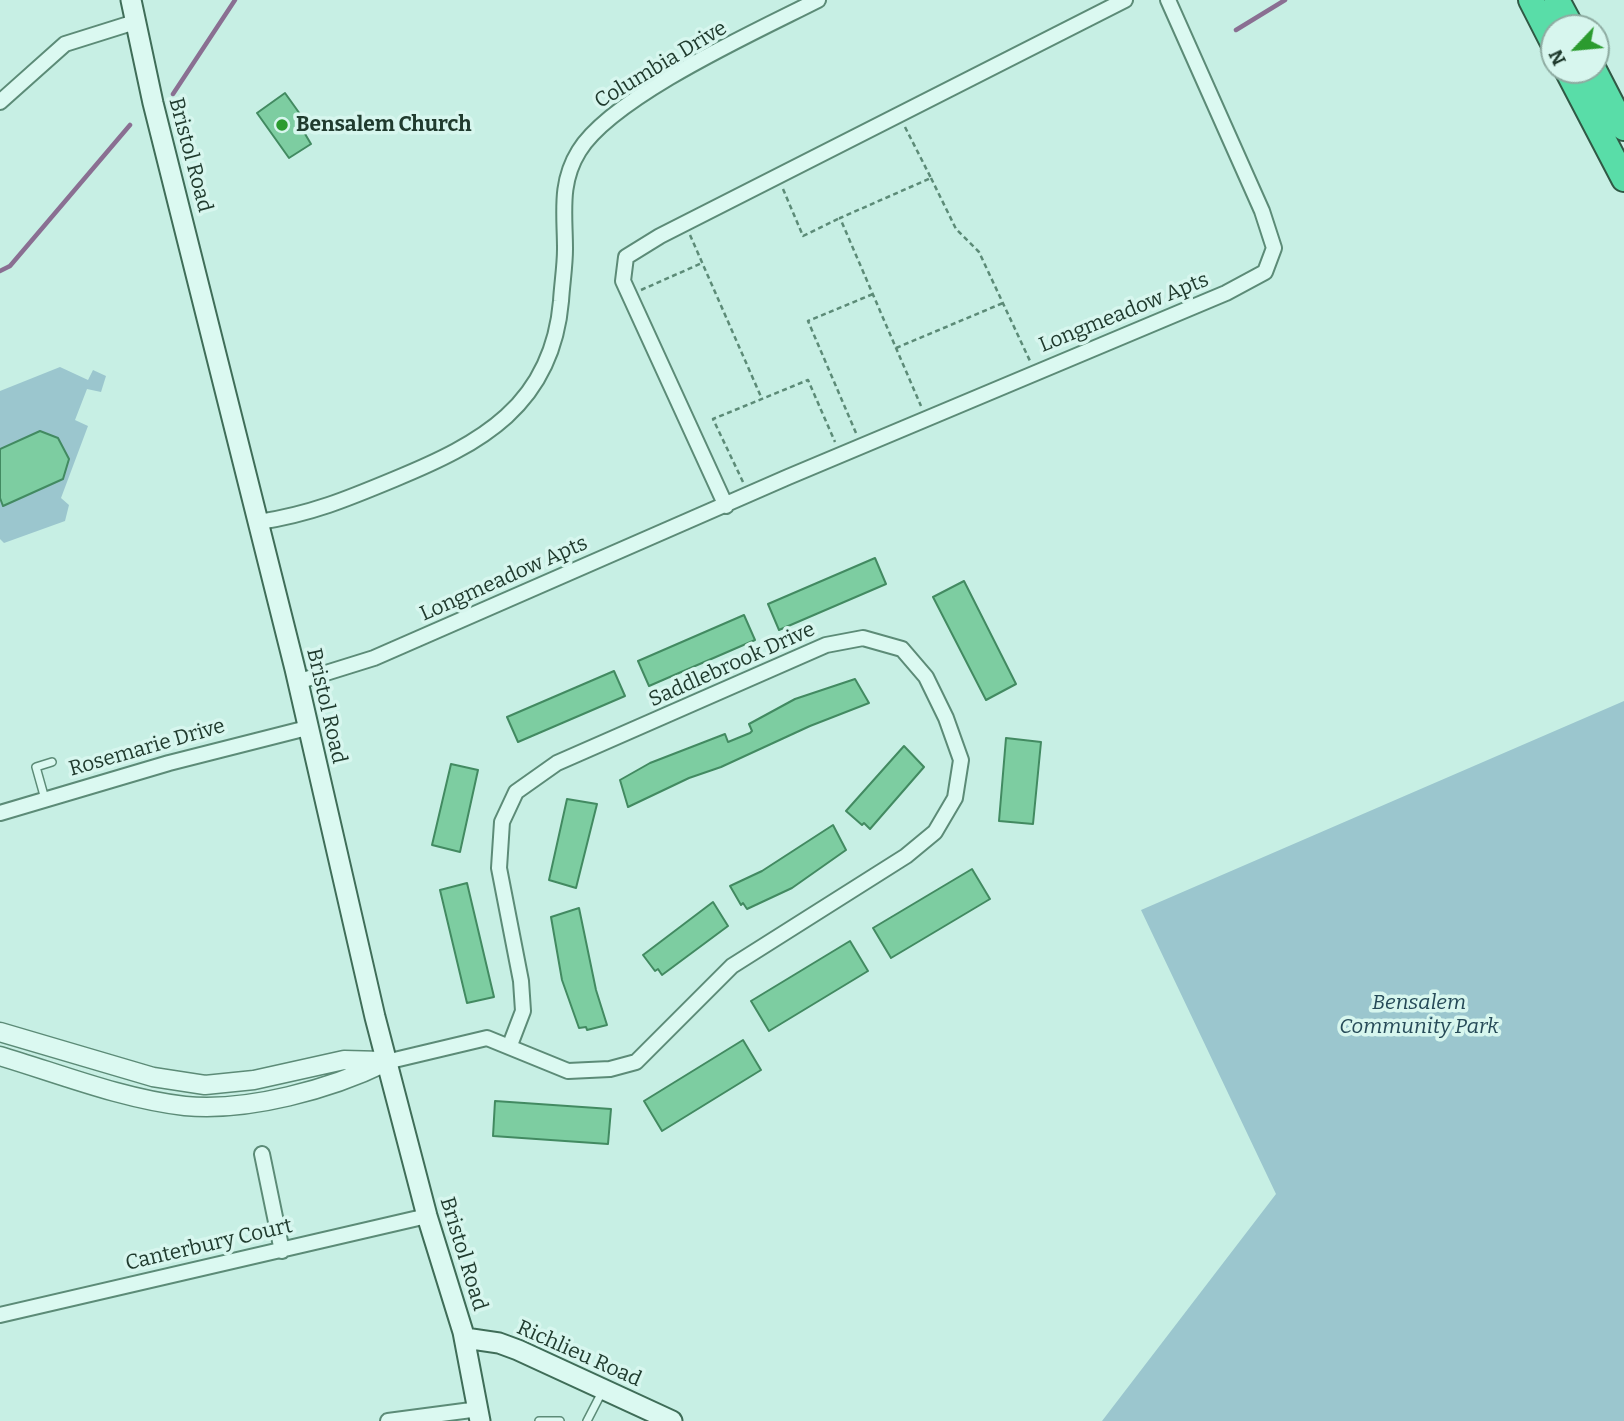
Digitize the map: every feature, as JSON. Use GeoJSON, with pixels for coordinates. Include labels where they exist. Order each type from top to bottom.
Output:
{"type":"FeatureCollection","features":[{"type":"Feature","properties":{"kind":"highway"},"geometry":{"type":"LineString","coordinates":[[1531,0],[1540,18]]}},
{"type":"Feature","properties":{"kind":"highway"},"geometry":{"type":"LineString","coordinates":[[1574,84],[1624,179]]}},
{"type":"Feature","properties":{"kind":"highway"},"geometry":{"type":"LineString","coordinates":[[1601,84],[1624,128]]}},
{"type":"Feature","properties":{"kind":"main road","name":"Bristol Road"},"geometry":{"type":"LineString","coordinates":[[131,0],[226,397],[259,522],[386,1062],[427,1216],[464,1338],[480,1415]]}},
{"type":"Feature","properties":{"kind":"main road","name":"Richlieu Road"},"geometry":{"type":"LineString","coordinates":[[464,1338],[509,1346],[672,1421]]}},
{"type":"Feature","properties":{"kind":"street","name":"Columbia Drive"},"geometry":{"type":"LineString","coordinates":[[259,522],[332,506],[445,459],[484,437],[500,423],[532,386],[554,334],[561,306],[565,248],[563,199],[570,166],[586,141],[608,119],[664,83],[818,0]]}},
{"type":"Feature","properties":{"kind":"street"},"geometry":{"type":"LineString","coordinates":[[726,506],[623,281],[626,257],[685,224],[1125,0]]}},
{"type":"Feature","properties":{"kind":"street","name":"Longmeadow Apts"},"geometry":{"type":"LineString","coordinates":[[297,682],[374,658],[926,418],[1255,279],[1270,264],[1274,248],[1262,211],[1168,0]]}},
{"type":"Feature","properties":{"kind":"street"},"geometry":{"type":"LineString","coordinates":[[0,102],[65,44],[135,22]]}},
{"type":"Feature","properties":{"kind":"street","name":"Saddlebrook Drive"},"geometry":{"type":"LineString","coordinates":[[386,1062],[487,1038],[510,1045],[568,1071],[610,1069],[636,1062],[732,966],[906,856],[935,832],[955,798],[961,760],[946,718],[926,677],[902,649],[863,638],[826,645],[557,763],[516,792],[502,822],[499,868],[522,981],[523,1011],[510,1045]]}},
{"type":"Feature","properties":{"kind":"street","name":"Rosemarie Drive"},"geometry":{"type":"LineString","coordinates":[[0,813],[250,740],[307,728]]}},
{"type":"Feature","properties":{"kind":"street"},"geometry":{"type":"LineString","coordinates":[[0,1032],[153,1077],[205,1085],[254,1080],[344,1060],[386,1062]]}},
{"type":"Feature","properties":{"kind":"street"},"geometry":{"type":"LineString","coordinates":[[0,1056],[148,1100],[189,1106],[264,1101],[351,1080],[386,1062]]}},
{"type":"Feature","properties":{"kind":"street"},"geometry":{"type":"LineString","coordinates":[[262,1154],[282,1251]]}},
{"type":"Feature","properties":{"kind":"street","name":"Canterbury Court"},"geometry":{"type":"LineString","coordinates":[[0,1315],[427,1216]]}},
{"type":"Feature","properties":{"kind":"street"},"geometry":{"type":"LineString","coordinates":[[388,1421],[480,1415]]}},
{"type":"Feature","properties":{"kind":"lane"},"geometry":{"type":"LineString","coordinates":[[46,800],[36,767],[52,762]]}},
{"type":"Feature","properties":{"kind":"lane"},"geometry":{"type":"LineString","coordinates":[[587,1421],[603,1390]]}},
{"type":"Feature","properties":{"kind":"lane"},"geometry":{"type":"LineString","coordinates":[[539,1421],[560,1421]]}},
{"type":"Feature","properties":{"kind":"path"},"geometry":{"type":"LineString","coordinates":[[899,116],[956,229],[979,252],[1035,372]]}},
{"type":"Feature","properties":{"kind":"path"},"geometry":{"type":"LineString","coordinates":[[778,177],[803,236],[931,178]]}},
{"type":"Feature","properties":{"kind":"path"},"geometry":{"type":"LineString","coordinates":[[840,218],[926,418]]}},
{"type":"Feature","properties":{"kind":"path"},"geometry":{"type":"LineString","coordinates":[[685,224],[762,399]]}},
{"type":"Feature","properties":{"kind":"path"},"geometry":{"type":"LineString","coordinates":[[630,295],[702,263]]}},
{"type":"Feature","properties":{"kind":"path"},"geometry":{"type":"LineString","coordinates":[[862,446],[808,321],[873,294]]}},
{"type":"Feature","properties":{"kind":"path"},"geometry":{"type":"LineString","coordinates":[[896,348],[1003,303]]}},
{"type":"Feature","properties":{"kind":"path"},"geometry":{"type":"LineString","coordinates":[[749,495],[713,419],[808,380],[840,455]]}},
{"type":"Feature","properties":{"kind":"green space"},"geometry":{"type":"Polygon","coordinates":[[[60,367],[88,380],[93,370],[106,376],[101,392],[87,389],[75,420],[88,426],[61,498],[69,505],[65,521],[4,543],[0,539],[0,391],[60,367]]]}},
{"type":"Feature","properties":{"kind":"green space","name":"Bensalem Community Park"},"geometry":{"type":"Polygon","coordinates":[[[1624,701],[1624,1421],[1102,1421],[1276,1194],[1141,910],[1624,701]]]}},
{"type":"Feature","properties":{"kind":"building","name":"Bensalem Church"},"geometry":{"type":"Polygon","coordinates":[[[285,93],[300,114],[295,117],[311,144],[289,158],[257,113],[285,93]]]}},
{"type":"Feature","properties":{"kind":"building"},"geometry":{"type":"Polygon","coordinates":[[[40,431],[58,438],[69,459],[63,479],[3,506],[0,498],[0,449],[40,431]]]}},
{"type":"Feature","properties":{"kind":"building"},"geometry":{"type":"Polygon","coordinates":[[[875,558],[886,584],[779,630],[768,604],[875,558]]]}},
{"type":"Feature","properties":{"kind":"building"},"geometry":{"type":"Polygon","coordinates":[[[964,581],[1016,684],[986,700],[933,597],[964,581]]]}},
{"type":"Feature","properties":{"kind":"building"},"geometry":{"type":"Polygon","coordinates":[[[744,615],[755,640],[649,686],[638,661],[744,615]]]}},
{"type":"Feature","properties":{"kind":"building"},"geometry":{"type":"Polygon","coordinates":[[[614,671],[625,696],[518,742],[507,717],[614,671]]]}},
{"type":"Feature","properties":{"kind":"building"},"geometry":{"type":"Polygon","coordinates":[[[855,679],[869,703],[810,726],[721,767],[689,778],[628,807],[620,780],[650,763],[725,734],[728,742],[750,733],[752,731],[749,724],[795,699],[855,679]]]}},
{"type":"Feature","properties":{"kind":"building"},"geometry":{"type":"Polygon","coordinates":[[[1006,738],[1041,742],[1033,824],[999,821],[1006,738]]]}},
{"type":"Feature","properties":{"kind":"building"},"geometry":{"type":"Polygon","coordinates":[[[904,746],[924,767],[870,829],[846,811],[904,746]]]}},
{"type":"Feature","properties":{"kind":"building"},"geometry":{"type":"Polygon","coordinates":[[[451,764],[478,770],[460,852],[432,845],[451,764]]]}},
{"type":"Feature","properties":{"kind":"building"},"geometry":{"type":"Polygon","coordinates":[[[567,799],[597,804],[576,888],[549,880],[567,799]]]}},
{"type":"Feature","properties":{"kind":"building"},"geometry":{"type":"Polygon","coordinates":[[[833,825],[846,850],[792,888],[747,909],[743,903],[741,905],[730,886],[762,871],[833,825]]]}},
{"type":"Feature","properties":{"kind":"building"},"geometry":{"type":"Polygon","coordinates":[[[972,869],[990,899],[891,958],[873,928],[972,869]]]}},
{"type":"Feature","properties":{"kind":"building"},"geometry":{"type":"Polygon","coordinates":[[[467,883],[494,997],[467,1003],[440,890],[467,883]]]}},
{"type":"Feature","properties":{"kind":"building"},"geometry":{"type":"Polygon","coordinates":[[[713,902],[728,926],[662,975],[658,969],[655,971],[643,955],[713,902]]]}},
{"type":"Feature","properties":{"kind":"building"},"geometry":{"type":"Polygon","coordinates":[[[579,908],[596,990],[607,1025],[587,1030],[586,1027],[579,1028],[562,980],[551,917],[579,908]]]}},
{"type":"Feature","properties":{"kind":"building"},"geometry":{"type":"Polygon","coordinates":[[[850,941],[868,971],[769,1031],[751,1001],[850,941]]]}},
{"type":"Feature","properties":{"kind":"building"},"geometry":{"type":"Polygon","coordinates":[[[743,1040],[761,1070],[662,1131],[644,1101],[743,1040]]]}},
{"type":"Feature","properties":{"kind":"building"},"geometry":{"type":"Polygon","coordinates":[[[495,1101],[611,1109],[608,1144],[493,1136],[495,1101]]]}},
{"type":"Feature","properties":{"kind":"waterway"},"geometry":{"type":"LineString","coordinates":[[173,94],[235,0]]}},
{"type":"Feature","properties":{"kind":"waterway"},"geometry":{"type":"LineString","coordinates":[[1236,30],[1285,0]]}},
{"type":"Feature","properties":{"kind":"waterway"},"geometry":{"type":"LineString","coordinates":[[0,271],[10,266],[130,125]]}},
{"type":"Feature","properties":{"kind":"place","name":"Bensalem Church"},"geometry":{"type":"Point","coordinates":[282,125]}}]}
